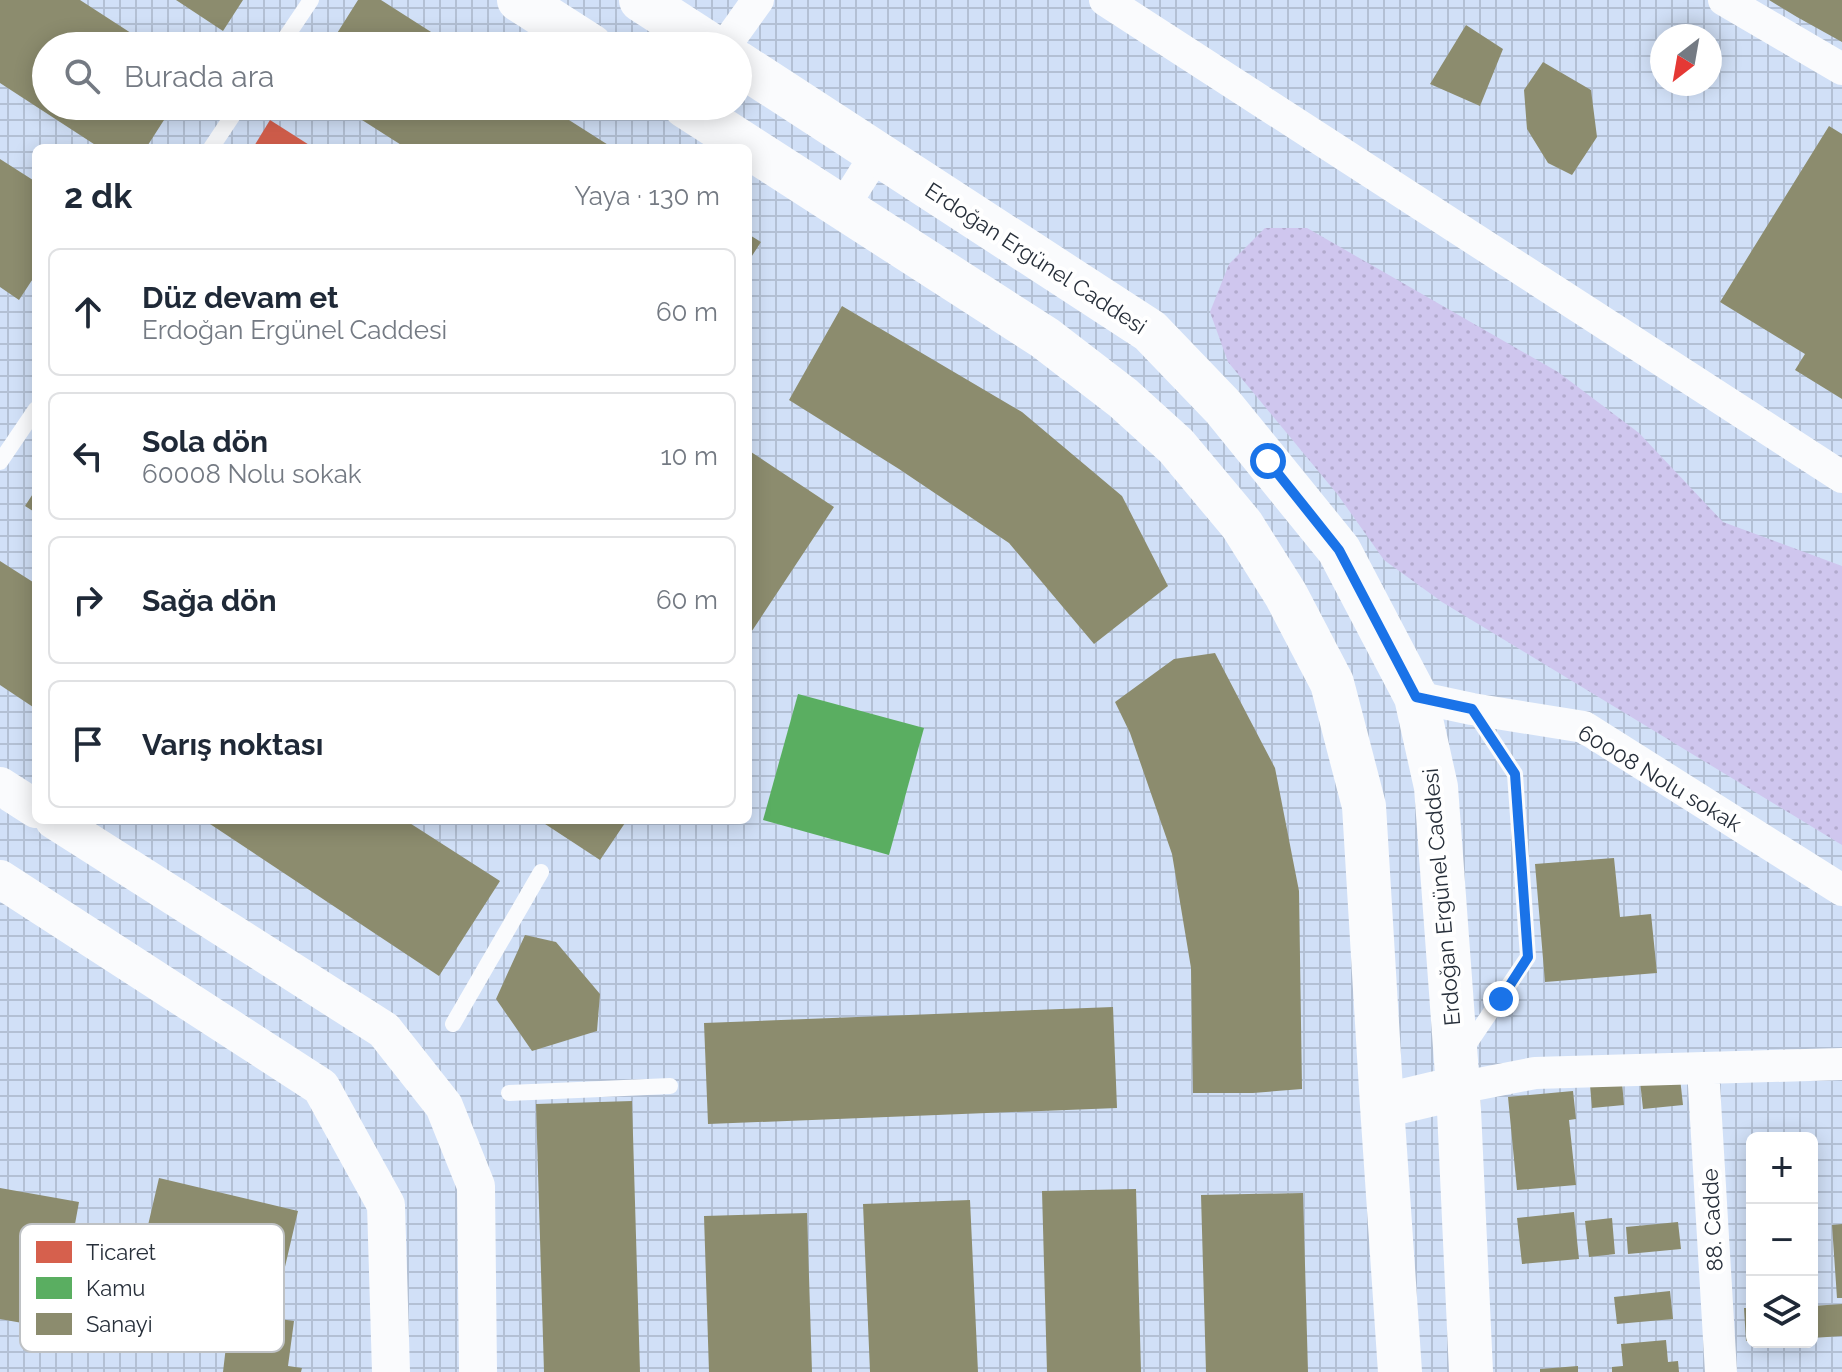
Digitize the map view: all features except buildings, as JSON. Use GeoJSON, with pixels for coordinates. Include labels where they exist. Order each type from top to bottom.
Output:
{"type":"FeatureCollection","features":[{"type":"Feature","properties":{"kind":"main road"},"geometry":{"type":"LineString","coordinates":[[519,0],[569,32]]}},
{"type":"Feature","properties":{"kind":"main road"},"geometry":{"type":"LineString","coordinates":[[641,0],[690,32]]}},
{"type":"Feature","properties":{"kind":"main road","name":"Erdoğan Ergünel Caddesi"},"geometry":{"type":"LineString","coordinates":[[752,72],[1150,331],[1223,407],[1339,550],[1416,697],[1436,787],[1457,1076],[1471,1372]]}},
{"type":"Feature","properties":{"kind":"main road"},"geometry":{"type":"LineString","coordinates":[[707,120],[744,144]]}},
{"type":"Feature","properties":{"kind":"main road"},"geometry":{"type":"LineString","coordinates":[[752,149],[1045,338],[1123,398],[1176,446],[1242,525],[1286,595],[1332,683],[1364,806],[1400,1372]]}},
{"type":"Feature","properties":{"kind":"main road"},"geometry":{"type":"LineString","coordinates":[[1382,1106],[1457,1076]]}},
{"type":"Feature","properties":{"kind":"street"},"geometry":{"type":"LineString","coordinates":[[735,32],[758,0]]}},
{"type":"Feature","properties":{"kind":"street"},"geometry":{"type":"LineString","coordinates":[[1105,0],[1842,477]]}},
{"type":"Feature","properties":{"kind":"street"},"geometry":{"type":"LineString","coordinates":[[1724,0],[1842,69]]}},
{"type":"Feature","properties":{"kind":"street"},"geometry":{"type":"LineString","coordinates":[[843,207],[877,153]]}},
{"type":"Feature","properties":{"kind":"street","name":"60008 Nolu sokak"},"geometry":{"type":"LineString","coordinates":[[1416,697],[1584,727],[1842,890]]}},
{"type":"Feature","properties":{"kind":"street"},"geometry":{"type":"LineString","coordinates":[[0,786],[32,806]]}},
{"type":"Feature","properties":{"kind":"street"},"geometry":{"type":"LineString","coordinates":[[60,824],[384,1030],[444,1106],[476,1186],[478,1372]]}},
{"type":"Feature","properties":{"kind":"street"},"geometry":{"type":"LineString","coordinates":[[0,879],[321,1087],[386,1205],[391,1372]]}},
{"type":"Feature","properties":{"kind":"street"},"geometry":{"type":"LineString","coordinates":[[1457,1076],[1842,1064]]}},
{"type":"Feature","properties":{"kind":"street","name":"88. Cadde"},"geometry":{"type":"LineString","coordinates":[[1703,1068],[1721,1372]]}},
{"type":"Feature","properties":{"kind":"lane"},"geometry":{"type":"LineString","coordinates":[[289,32],[311,0]]}},
{"type":"Feature","properties":{"kind":"lane"},"geometry":{"type":"LineString","coordinates":[[214,144],[230,120]]}},
{"type":"Feature","properties":{"kind":"lane"},"geometry":{"type":"LineString","coordinates":[[0,462],[32,415]]}},
{"type":"Feature","properties":{"kind":"lane"},"geometry":{"type":"LineString","coordinates":[[1457,1076],[1528,957],[1515,774],[1472,709]]}},
{"type":"Feature","properties":{"kind":"lane"},"geometry":{"type":"LineString","coordinates":[[453,1024],[541,872]]}},
{"type":"Feature","properties":{"kind":"lane"},"geometry":{"type":"LineString","coordinates":[[509,1093],[670,1086]]}},
{"type":"Feature","properties":{"kind":"shaded area"},"geometry":{"type":"Polygon","coordinates":[[[0,0],[1842,0],[1842,1372],[0,1372],[0,0]]]}},
{"type":"Feature","properties":{"kind":"shaded area"},"geometry":{"type":"Polygon","coordinates":[[[1265,228],[1307,228],[1558,372],[1639,433],[1723,522],[1842,566],[1842,845],[1442,602],[1384,560],[1338,495],[1228,362],[1210,312],[1229,264],[1265,228]]]}},
{"type":"Feature","properties":{"kind":"route"},"geometry":{"type":"LineString","coordinates":[[1268,461],[1339,550],[1416,697],[1472,709],[1515,774],[1528,957],[1501,999]]}}]}
